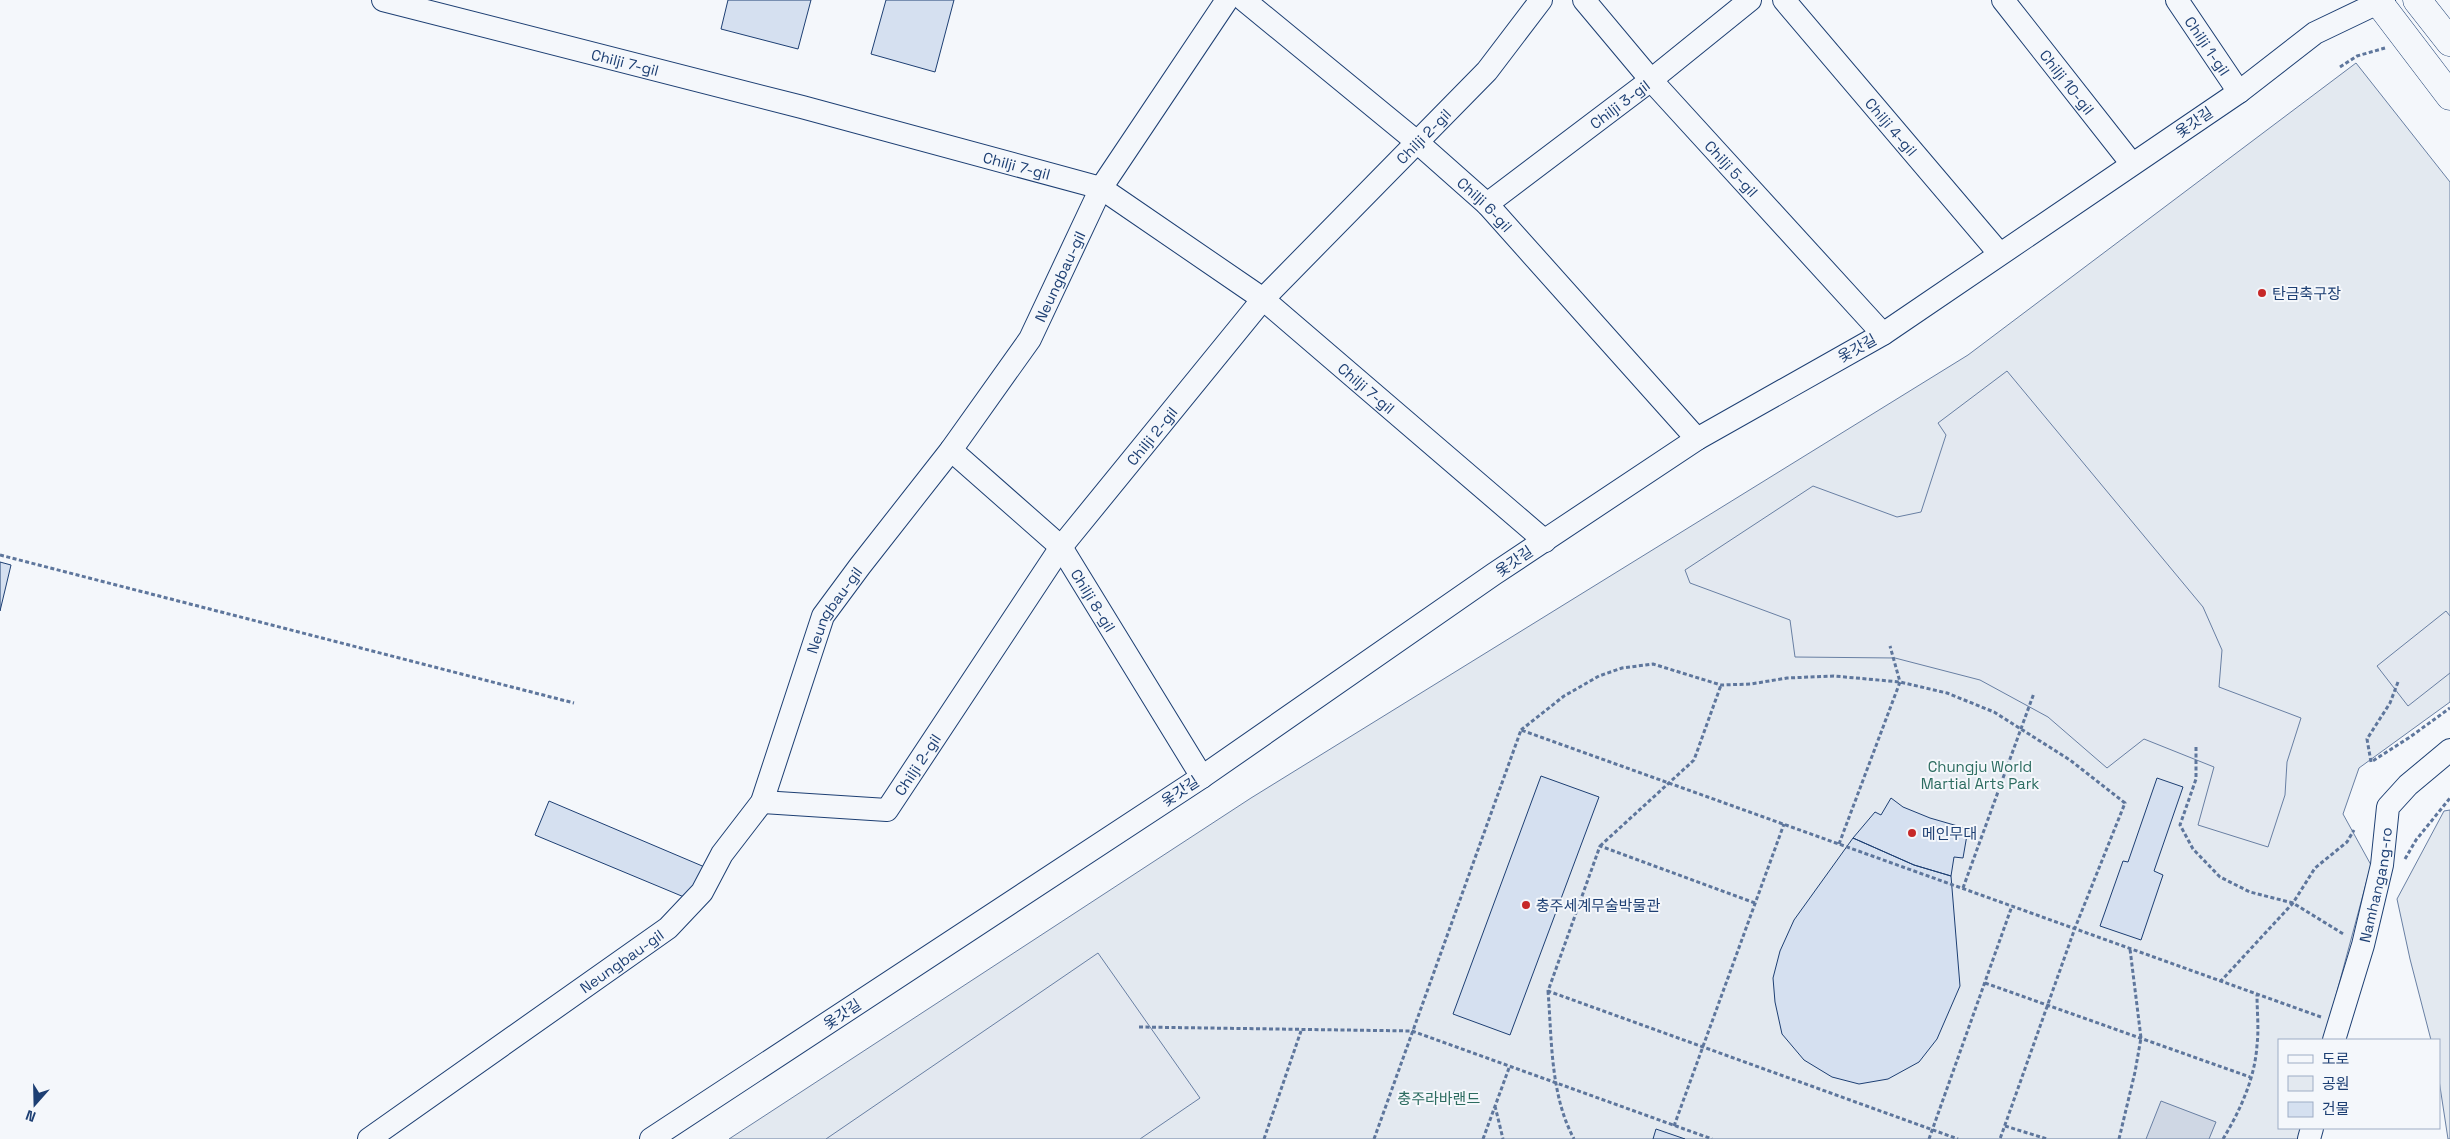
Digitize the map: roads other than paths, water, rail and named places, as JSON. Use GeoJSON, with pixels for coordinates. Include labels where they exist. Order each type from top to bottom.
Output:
{"type":"FeatureCollection","features":[{"type":"Feature","properties":{"kind":"main road"},"geometry":{"type":"LineString","coordinates":[[2417,0],[2450,42]]}},
{"type":"Feature","properties":{"kind":"main road"},"geometry":{"type":"LineString","coordinates":[[2380,1],[2450,96]]}},
{"type":"Feature","properties":{"kind":"street","name":"Chilji 7-gil"},"geometry":{"type":"LineString","coordinates":[[382,0],[802,107],[1101,188],[1264,299],[1544,541]]}},
{"type":"Feature","properties":{"kind":"street","name":"Neungbau-gil"},"geometry":{"type":"LineString","coordinates":[[369,1139],[668,928],[702,892],[722,854],[762,802],[823,616],[951,450],[1030,339],[1101,188],[1227,0]]}},
{"type":"Feature","properties":{"kind":"street","name":"Chilji 6-gil"},"geometry":{"type":"LineString","coordinates":[[1244,0],[1417,142],[1486,204],[1696,439]]}},
{"type":"Feature","properties":{"kind":"street","name":"Chilji 2-gil"},"geometry":{"type":"LineString","coordinates":[[762,802],[887,810],[1061,547],[1264,299],[1487,70],[1541,0]]}},
{"type":"Feature","properties":{"kind":"street","name":"Chilji 5-gil"},"geometry":{"type":"LineString","coordinates":[[1584,0],[1651,80],[1882,334]]}},
{"type":"Feature","properties":{"kind":"street","name":"Chilji 3-gil"},"geometry":{"type":"LineString","coordinates":[[1486,204],[1651,80],[1750,0]]}},
{"type":"Feature","properties":{"kind":"street","name":"Chilji 4-gil"},"geometry":{"type":"LineString","coordinates":[[1784,0],[1999,253]]}},
{"type":"Feature","properties":{"kind":"street","name":"Chilji 10-gil"},"geometry":{"type":"LineString","coordinates":[[2003,0],[2132,164]]}},
{"type":"Feature","properties":{"kind":"street","name":"Chilji 1-gil"},"geometry":{"type":"LineString","coordinates":[[2177,0],[2239,92]]}},
{"type":"Feature","properties":{"kind":"street","name":"옻갓길"},"geometry":{"type":"LineString","coordinates":[[652,1139],[1202,777],[1544,541],[1696,439],[1882,334],[2239,92],[2315,33],[2380,1]]}},
{"type":"Feature","properties":{"kind":"street","name":"Chilji 8-gil"},"geometry":{"type":"LineString","coordinates":[[951,450],[1061,547],[1202,777]]}},
{"type":"Feature","properties":{"kind":"street","name":"Namhangang-ro"},"geometry":{"type":"LineString","coordinates":[[2336,1032],[2363,946],[2382,865],[2388,807],[2414,780],[2450,750]]}},
{"type":"Feature","properties":{"kind":"place","name":"탄금축구장"},"geometry":{"type":"Point","coordinates":[2262,293]}},
{"type":"Feature","properties":{"kind":"place","name":"메인무대"},"geometry":{"type":"Point","coordinates":[1912,833]}},
{"type":"Feature","properties":{"kind":"place","name":"충주세계무술박물관"},"geometry":{"type":"Point","coordinates":[1526,905]}},
{"type":"Feature","properties":{"kind":"park label","name":"Chungju World Martial Arts Park"},"geometry":{"type":"Point","coordinates":[1980,774]}},
{"type":"Feature","properties":{"kind":"park label","name":"충주라바랜드"},"geometry":{"type":"Point","coordinates":[1439,1098]}}]}
